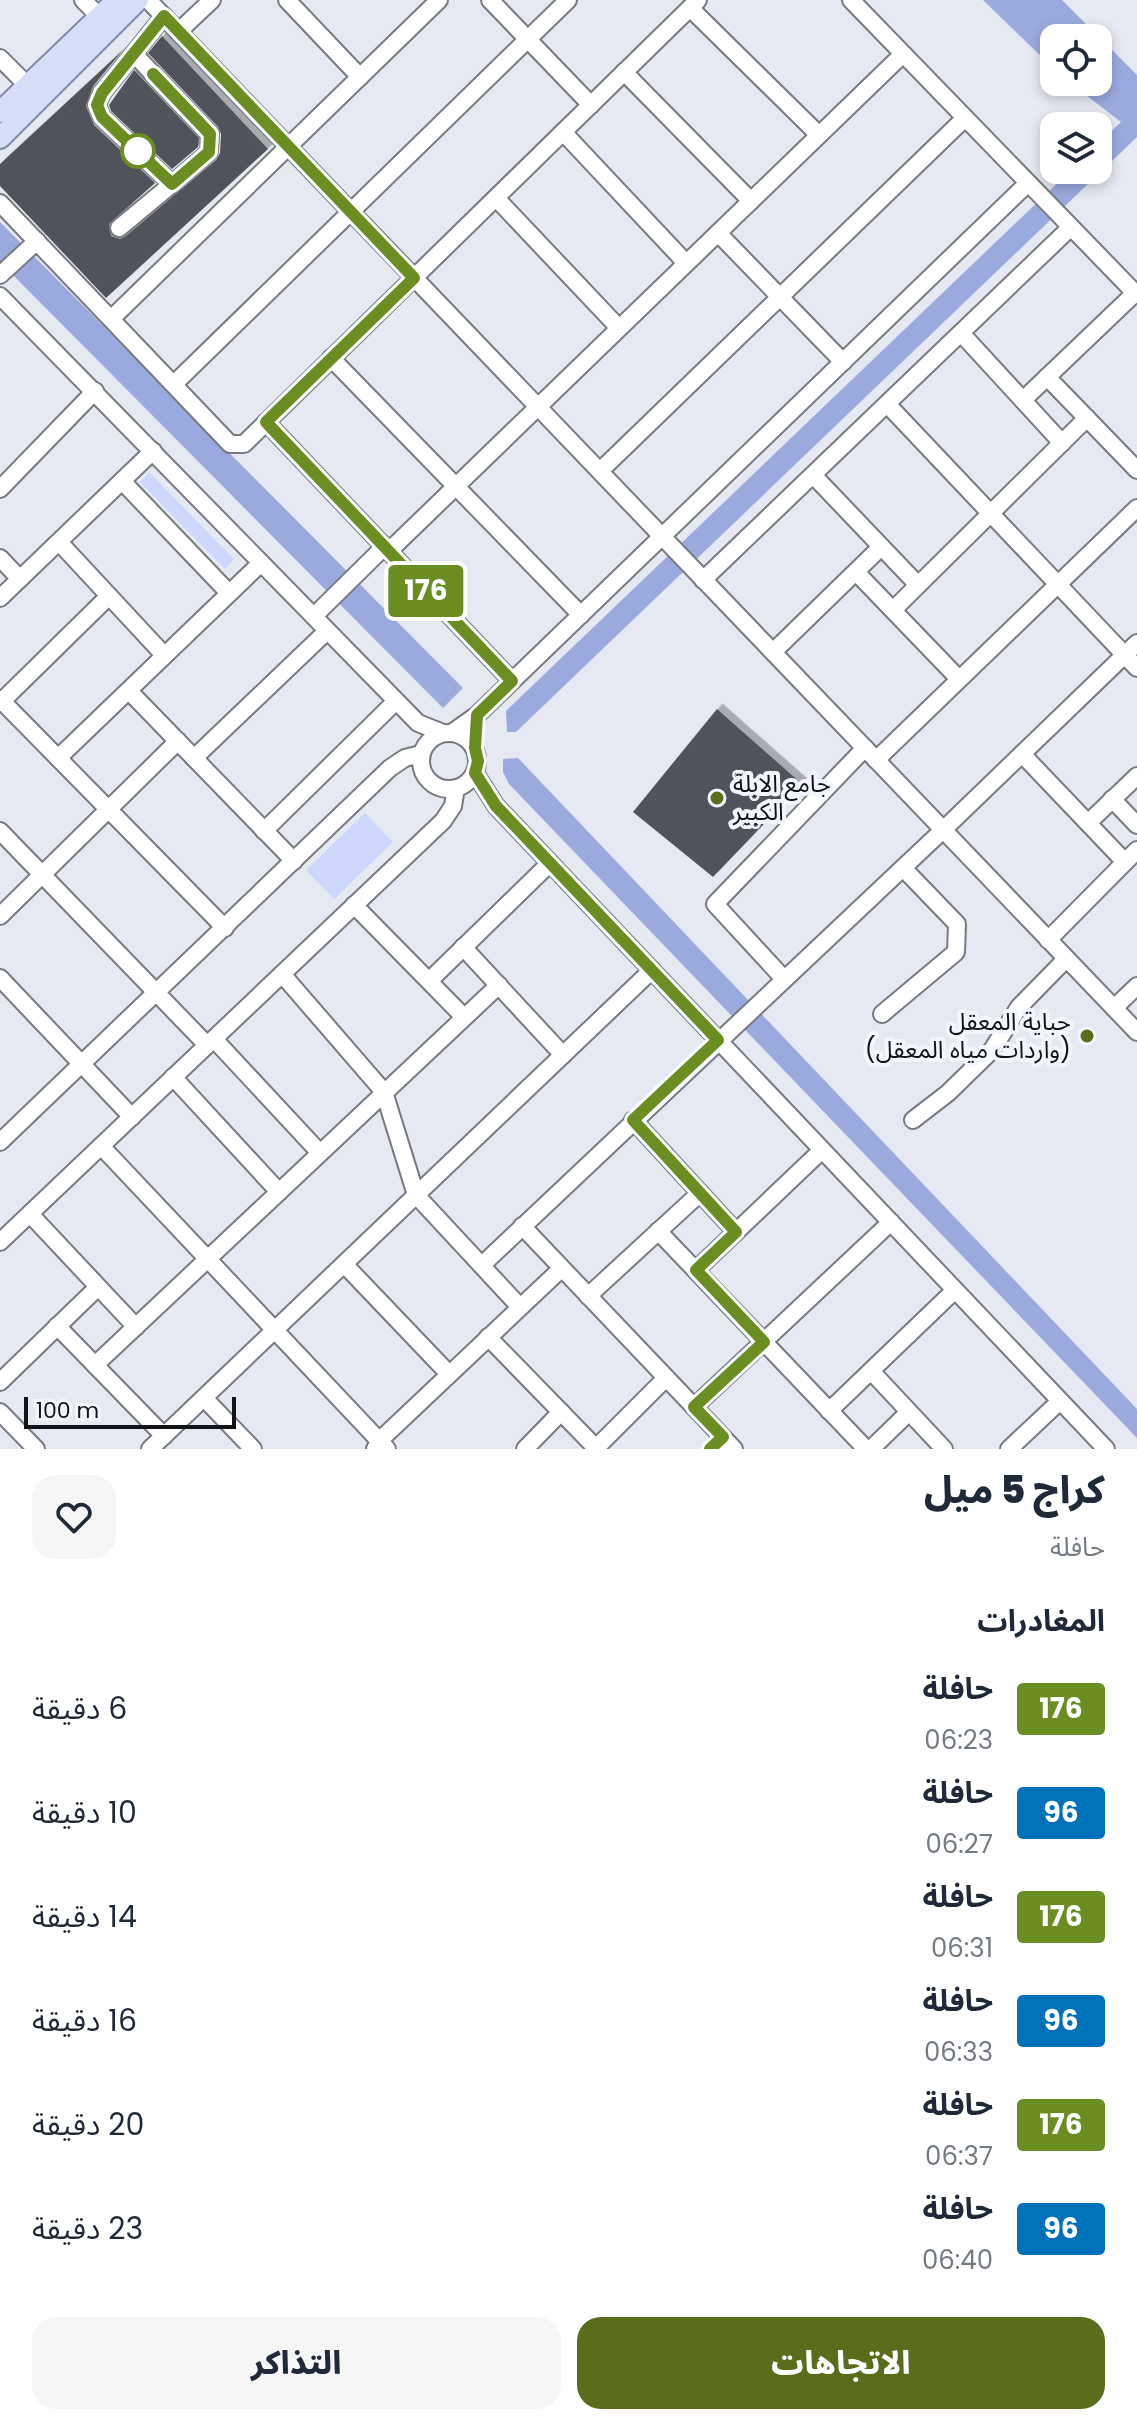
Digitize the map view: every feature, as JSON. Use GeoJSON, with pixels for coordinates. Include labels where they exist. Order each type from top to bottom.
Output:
{"type":"FeatureCollection","features":[{"type":"Feature","properties":{"kind":"main road"},"geometry":{"type":"LineString","coordinates":[[0,112],[117,0]]}},
{"type":"Feature","properties":{"kind":"main road"},"geometry":{"type":"LineString","coordinates":[[0,138],[138,0]]}},
{"type":"Feature","properties":{"kind":"street"},"geometry":{"type":"LineString","coordinates":[[83,0],[100,17]]}},
{"type":"Feature","properties":{"kind":"street"},"geometry":{"type":"LineString","coordinates":[[148,0],[1137,1032]]}},
{"type":"Feature","properties":{"kind":"street"},"geometry":{"type":"LineString","coordinates":[[178,32],[212,0]]}},
{"type":"Feature","properties":{"kind":"street"},"geometry":{"type":"LineString","coordinates":[[287,0],[360,77]]}},
{"type":"Feature","properties":{"kind":"street"},"geometry":{"type":"LineString","coordinates":[[490,0],[591,105]]}},
{"type":"Feature","properties":{"kind":"street"},"geometry":{"type":"LineString","coordinates":[[174,384],[568,0]]}},
{"type":"Feature","properties":{"kind":"street"},"geometry":{"type":"LineString","coordinates":[[851,0],[1136,294],[1023,400]]}},
{"type":"Feature","properties":{"kind":"street"},"geometry":{"type":"LineString","coordinates":[[111,319],[360,77],[427,4]]}},
{"type":"Feature","properties":{"kind":"street"},"geometry":{"type":"LineString","coordinates":[[0,203],[230,444],[244,444],[694,4],[819,135]]}},
{"type":"Feature","properties":{"kind":"street"},"geometry":{"type":"LineString","coordinates":[[164,16],[102,93],[97,105],[102,117],[172,184]]}},
{"type":"Feature","properties":{"kind":"street"},"geometry":{"type":"LineString","coordinates":[[314,616],[456,486],[903,54]]}},
{"type":"Feature","properties":{"kind":"street"},"geometry":{"type":"LineString","coordinates":[[119,228],[209,152],[210,134],[135,55]]}},
{"type":"Feature","properties":{"kind":"street"},"geometry":{"type":"LineString","coordinates":[[0,58],[28,86]]}},
{"type":"Feature","properties":{"kind":"street"},"geometry":{"type":"LineString","coordinates":[[624,72],[751,201]]}},
{"type":"Feature","properties":{"kind":"street"},"geometry":{"type":"LineString","coordinates":[[600,471],[965,118]]}},
{"type":"Feature","properties":{"kind":"street"},"geometry":{"type":"LineString","coordinates":[[563,132],[686,263]]}},
{"type":"Feature","properties":{"kind":"street"},"geometry":{"type":"LineString","coordinates":[[2,1136],[82,1064],[390,768],[422,751],[435,736],[477,715],[1028,183]]}},
{"type":"Feature","properties":{"kind":"street"},"geometry":{"type":"LineString","coordinates":[[496,198],[619,328]]}},
{"type":"Feature","properties":{"kind":"street"},"geometry":{"type":"LineString","coordinates":[[703,580],[1071,227]]}},
{"type":"Feature","properties":{"kind":"street"},"geometry":{"type":"LineString","coordinates":[[718,233],[843,362]]}},
{"type":"Feature","properties":{"kind":"street"},"geometry":{"type":"LineString","coordinates":[[0,275],[37,241]]}},
{"type":"Feature","properties":{"kind":"street"},"geometry":{"type":"LineString","coordinates":[[0,296],[418,723],[469,740],[475,748]]}},
{"type":"Feature","properties":{"kind":"street"},"geometry":{"type":"LineString","coordinates":[[961,333],[1062,443]]}},
{"type":"Feature","properties":{"kind":"street"},"geometry":{"type":"LineString","coordinates":[[331,358],[581,615]]}},
{"type":"Feature","properties":{"kind":"street"},"geometry":{"type":"LineString","coordinates":[[1047,377],[1137,470]]}},
{"type":"Feature","properties":{"kind":"street"},"geometry":{"type":"LineString","coordinates":[[3,479],[95,391]]}},
{"type":"Feature","properties":{"kind":"street"},"geometry":{"type":"LineString","coordinates":[[887,404],[1058,584],[1131,649],[1137,668]]}},
{"type":"Feature","properties":{"kind":"street"},"geometry":{"type":"LineString","coordinates":[[893,610],[1087,418]]}},
{"type":"Feature","properties":{"kind":"street"},"geometry":{"type":"LineString","coordinates":[[266,422],[512,681]]}},
{"type":"Feature","properties":{"kind":"street"},"geometry":{"type":"LineString","coordinates":[[0,598],[153,451]]}},
{"type":"Feature","properties":{"kind":"street"},"geometry":{"type":"LineString","coordinates":[[813,475],[918,585]]}},
{"type":"Feature","properties":{"kind":"street"},"geometry":{"type":"LineString","coordinates":[[122,481],[229,593]]}},
{"type":"Feature","properties":{"kind":"street"},"geometry":{"type":"LineString","coordinates":[[784,979],[715,904],[870,754],[959,679],[1137,508]]}},
{"type":"Feature","properties":{"kind":"street"},"geometry":{"type":"LineString","coordinates":[[59,542],[164,655]]}},
{"type":"Feature","properties":{"kind":"street"},"geometry":{"type":"LineString","coordinates":[[773,652],[881,547]]}},
{"type":"Feature","properties":{"kind":"street"},"geometry":{"type":"LineString","coordinates":[[0,558],[20,579]]}},
{"type":"Feature","properties":{"kind":"street"},"geometry":{"type":"LineString","coordinates":[[58,758],[261,563]]}},
{"type":"Feature","properties":{"kind":"street"},"geometry":{"type":"LineString","coordinates":[[856,572],[959,679]]}},
{"type":"Feature","properties":{"kind":"street"},"geometry":{"type":"LineString","coordinates":[[109,596],[1,701],[225,928]]}},
{"type":"Feature","properties":{"kind":"street"},"geometry":{"type":"LineString","coordinates":[[194,758],[327,631]]}},
{"type":"Feature","properties":{"kind":"street"},"geometry":{"type":"LineString","coordinates":[[482,1265],[1131,649]]}},
{"type":"Feature","properties":{"kind":"street"},"geometry":{"type":"LineString","coordinates":[[129,691],[294,861]]}},
{"type":"Feature","properties":{"kind":"street"},"geometry":{"type":"LineString","coordinates":[[264,831],[396,701]]}},
{"type":"Feature","properties":{"kind":"street"},"geometry":{"type":"LineString","coordinates":[[0,1242],[443,821],[478,761],[475,748],[477,715]]}},
{"type":"Feature","properties":{"kind":"street"},"geometry":{"type":"LineString","coordinates":[[418,723],[422,770],[432,784],[448,789],[465,782]]}},
{"type":"Feature","properties":{"kind":"street"},"geometry":{"type":"LineString","coordinates":[[0,916],[178,741]]}},
{"type":"Feature","properties":{"kind":"street"},"geometry":{"type":"LineString","coordinates":[[1022,754],[1125,862]]}},
{"type":"Feature","properties":{"kind":"street"},"geometry":{"type":"LineString","coordinates":[[1088,823],[1137,776]]}},
{"type":"Feature","properties":{"kind":"street"},"geometry":{"type":"LineString","coordinates":[[465,782],[496,806],[1106,1449]]}},
{"type":"Feature","properties":{"kind":"street"},"geometry":{"type":"LineString","coordinates":[[1112,799],[1137,825]]}},
{"type":"Feature","properties":{"kind":"street"},"geometry":{"type":"LineString","coordinates":[[0,831],[156,993],[210,1042],[320,1153]]}},
{"type":"Feature","properties":{"kind":"street"},"geometry":{"type":"LineString","coordinates":[[1048,940],[1137,850]]}},
{"type":"Feature","properties":{"kind":"street"},"geometry":{"type":"LineString","coordinates":[[429,981],[550,863]]}},
{"type":"Feature","properties":{"kind":"street"},"geometry":{"type":"LineString","coordinates":[[882,1014],[956,952],[957,924],[903,868]]}},
{"type":"Feature","properties":{"kind":"street"},"geometry":{"type":"LineString","coordinates":[[354,905],[464,1017]]}},
{"type":"Feature","properties":{"kind":"street"},"geometry":{"type":"LineString","coordinates":[[463,947],[563,1055]]}},
{"type":"Feature","properties":{"kind":"street"},"geometry":{"type":"LineString","coordinates":[[913,1120],[948,1093],[992,1050],[1027,998],[1066,959]]}},
{"type":"Feature","properties":{"kind":"street"},"geometry":{"type":"LineString","coordinates":[[150,1449],[652,970]]}},
{"type":"Feature","properties":{"kind":"street"},"geometry":{"type":"LineString","coordinates":[[282,974],[384,1092],[416,1195],[520,1307]]}},
{"type":"Feature","properties":{"kind":"street"},"geometry":{"type":"LineString","coordinates":[[0,978],[132,1117]]}},
{"type":"Feature","properties":{"kind":"street"},"geometry":{"type":"LineString","coordinates":[[95,1365],[499,985]]}},
{"type":"Feature","properties":{"kind":"street"},"geometry":{"type":"LineString","coordinates":[[1114,1008],[1137,986]]}},
{"type":"Feature","properties":{"kind":"street"},"geometry":{"type":"LineString","coordinates":[[173,1077],[279,1192]]}},
{"type":"Feature","properties":{"kind":"street"},"geometry":{"type":"LineString","coordinates":[[633,1120],[736,1232]]}},
{"type":"Feature","properties":{"kind":"street"},"geometry":{"type":"LineString","coordinates":[[101,1146],[276,1329],[380,1446],[449,1374],[561,1269]]}},
{"type":"Feature","properties":{"kind":"street"},"geometry":{"type":"LineString","coordinates":[[696,1270],[822,1150]]}},
{"type":"Feature","properties":{"kind":"street"},"geometry":{"type":"LineString","coordinates":[[588,1296],[700,1193]]}},
{"type":"Feature","properties":{"kind":"street"},"geometry":{"type":"LineString","coordinates":[[30,1214],[136,1327]]}},
{"type":"Feature","properties":{"kind":"street"},"geometry":{"type":"LineString","coordinates":[[694,1407],[891,1222]]}},
{"type":"Feature","properties":{"kind":"street"},"geometry":{"type":"LineString","coordinates":[[522,1226],[728,1443],[710,1449]]}},
{"type":"Feature","properties":{"kind":"street"},"geometry":{"type":"LineString","coordinates":[[658,1231],[868,1449],[909,1412]]}},
{"type":"Feature","properties":{"kind":"street"},"geometry":{"type":"LineString","coordinates":[[344,1264],[449,1374]]}},
{"type":"Feature","properties":{"kind":"street"},"geometry":{"type":"LineString","coordinates":[[0,1382],[98,1287]]}},
{"type":"Feature","properties":{"kind":"street"},"geometry":{"type":"LineString","coordinates":[[829,1411],[955,1290]]}},
{"type":"Feature","properties":{"kind":"street"},"geometry":{"type":"LineString","coordinates":[[57,1326],[164,1436]]}},
{"type":"Feature","properties":{"kind":"street"},"geometry":{"type":"LineString","coordinates":[[488,1337],[596,1448],[666,1378]]}},
{"type":"Feature","properties":{"kind":"street"},"geometry":{"type":"LineString","coordinates":[[871,1371],[944,1449]]}},
{"type":"Feature","properties":{"kind":"street"},"geometry":{"type":"LineString","coordinates":[[204,1398],[253,1449]]}},
{"type":"Feature","properties":{"kind":"street"},"geometry":{"type":"LineString","coordinates":[[1009,1449],[1060,1401]]}},
{"type":"Feature","properties":{"kind":"street"},"geometry":{"type":"LineString","coordinates":[[0,1412],[36,1449]]}},
{"type":"Feature","properties":{"kind":"street"},"geometry":{"type":"LineString","coordinates":[[525,1449],[561,1412]]}},
{"type":"Feature","properties":{"kind":"shaded area"},"geometry":{"type":"Polygon","coordinates":[[[983,0],[1062,0],[1086,24],[1040,24],[1040,55],[983,0]]]}},
{"type":"Feature","properties":{"kind":"shaded area"},"geometry":{"type":"Polygon","coordinates":[[[1112,50],[1137,75],[1137,137],[1112,161],[1112,131],[1121,122],[1112,112],[1087,96],[1112,96],[1112,50]]]}},
{"type":"Feature","properties":{"kind":"shaded area"},"geometry":{"type":"Polygon","coordinates":[[[1056,184],[1088,184],[516,732],[507,732],[506,711],[1056,184]]]}},
{"type":"Feature","properties":{"kind":"shaded area"},"geometry":{"type":"Polygon","coordinates":[[[0,222],[463,688],[443,708],[0,262],[0,222]]]}},
{"type":"Feature","properties":{"kind":"shaded area"},"geometry":{"type":"Polygon","coordinates":[[[149,472],[234,559],[225,569],[140,482],[149,472]]]}},
{"type":"Feature","properties":{"kind":"shaded area"},"geometry":{"type":"Polygon","coordinates":[[[518,758],[1137,1409],[1137,1438],[509,784],[503,772],[503,759],[518,758]]]}},
{"type":"Feature","properties":{"kind":"shaded area"},"geometry":{"type":"Polygon","coordinates":[[[365,813],[393,842],[334,899],[306,870],[365,813]]]}},
{"type":"Feature","properties":{"kind":"building"},"geometry":{"type":"Polygon","coordinates":[[[162,36],[268,149],[106,298],[0,186],[0,164],[122,51],[93,86],[86,106],[94,125],[155,183],[109,224],[111,236],[120,239],[126,236],[216,160],[220,153],[221,134],[218,127],[148,53],[162,36]]]}},
{"type":"Feature","properties":{"kind":"building"},"geometry":{"type":"Polygon","coordinates":[[[134,70],[199,138],[198,147],[172,169],[111,111],[109,105],[134,70]]]}},
{"type":"Feature","properties":{"kind":"building","name":"جامع الابلة الكبير"},"geometry":{"type":"Polygon","coordinates":[[[717,709],[802,784],[713,877],[633,812],[717,709]]]}},
{"type":"Feature","properties":{"kind":"bus line","name":"176"},"geometry":{"type":"LineString","coordinates":[[153,74],[210,134],[209,152],[172,184],[102,117],[97,105],[102,93],[164,16],[414,278],[266,422],[512,681],[477,715],[475,748],[478,761],[475,773],[496,806],[718,1040],[633,1120],[736,1232],[696,1270],[764,1342],[694,1407],[723,1437],[710,1449]]}},
{"type":"Feature","properties":{"kind":"place","name":"جامع الابلة الكبير"},"geometry":{"type":"Point","coordinates":[717,798]}},
{"type":"Feature","properties":{"kind":"place","name":"جباية المعقل (واردات مياه المعقل)"},"geometry":{"type":"Point","coordinates":[1087,1036]}}]}
